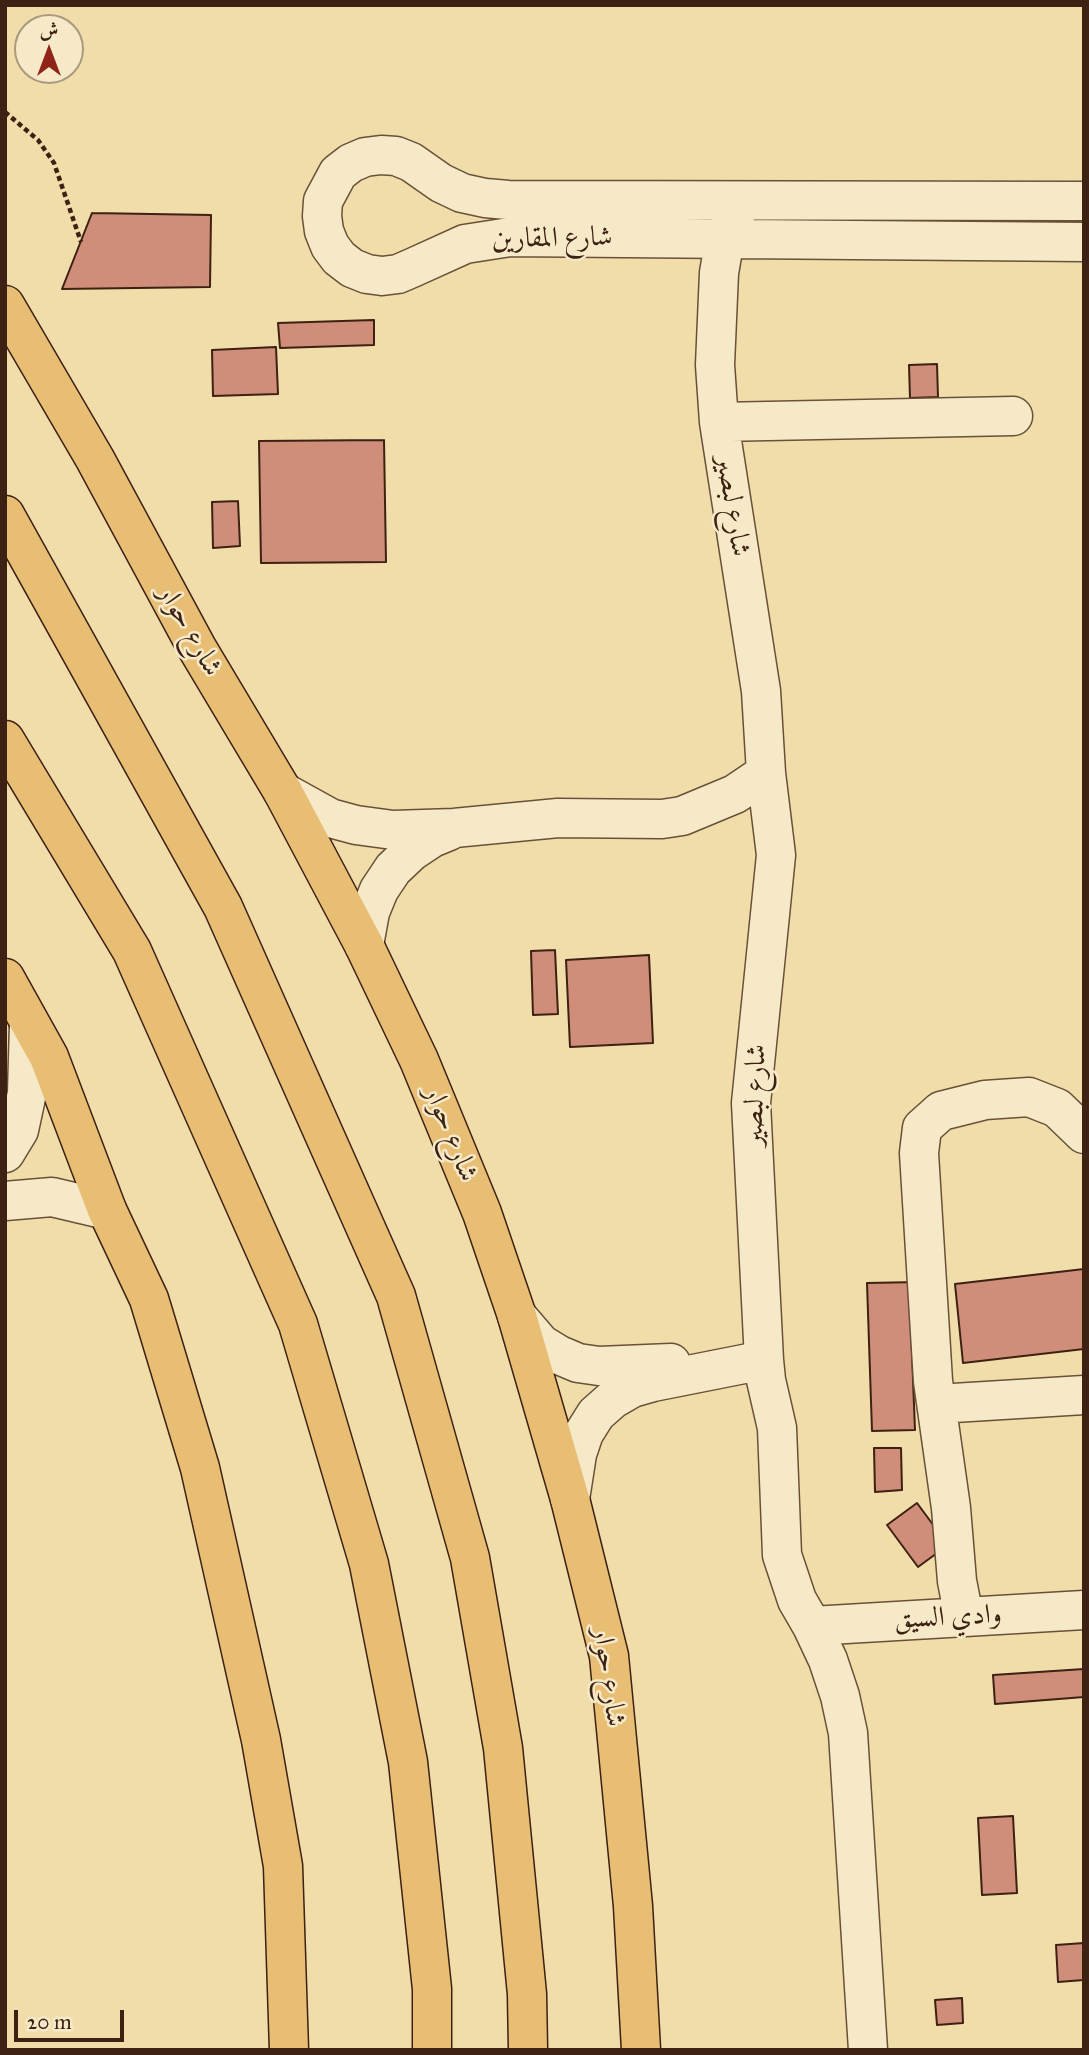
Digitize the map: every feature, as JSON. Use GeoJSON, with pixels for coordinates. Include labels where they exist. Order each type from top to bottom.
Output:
{"type":"FeatureCollection","features":[{"type":"Feature","properties":{"kind":"main road","name":"شارع حوار"},"geometry":{"type":"LineString","coordinates":[[5,304],[95,459],[197,648],[283,792],[365,945],[419,1060],[482,1213],[517,1316],[570,1499],[609,1656],[633,1906],[641,2050]]}},
{"type":"Feature","properties":{"kind":"main road"},"geometry":{"type":"LineString","coordinates":[[5,514],[223,907],[396,1296],[473,1572],[503,1748],[527,1994],[528,2050]]}},
{"type":"Feature","properties":{"kind":"main road"},"geometry":{"type":"LineString","coordinates":[[5,740],[132,951],[298,1324],[369,1564],[408,1762],[432,1989],[432,2050]]}},
{"type":"Feature","properties":{"kind":"main road"},"geometry":{"type":"LineString","coordinates":[[5,978],[49,1058],[107,1210],[149,1299],[200,1468],[261,1740],[283,1866],[289,2050]]}},
{"type":"Feature","properties":{"kind":"street","name":"شارع المقارين"},"geometry":{"type":"LineString","coordinates":[[1084,201],[485,198],[462,193],[441,183],[411,162],[396,156],[381,155],[358,160],[338,173],[323,201],[322,216],[327,239],[340,258],[359,271],[382,276],[398,274],[466,244],[510,237],[1084,242]]}},
{"type":"Feature","properties":{"kind":"street"},"geometry":{"type":"LineString","coordinates":[[725,239],[735,216],[754,201]]}},
{"type":"Feature","properties":{"kind":"street","name":"شارع لبصير"},"geometry":{"type":"LineString","coordinates":[[725,239],[719,273],[716,319],[715,365],[719,422],[761,691],[766,773],[776,855],[751,1103],[764,1360],[777,1427],[782,1555],[797,1600],[813,1626],[828,1660],[848,1733],[868,2050]]}},
{"type":"Feature","properties":{"kind":"street"},"geometry":{"type":"LineString","coordinates":[[719,422],[1013,416]]}},
{"type":"Feature","properties":{"kind":"street"},"geometry":{"type":"LineString","coordinates":[[283,792],[330,818],[356,825],[393,830],[454,828],[558,818],[662,819],[682,816],[735,794],[766,773]]}},
{"type":"Feature","properties":{"kind":"street"},"geometry":{"type":"LineString","coordinates":[[365,945],[370,912],[379,890],[393,869],[421,845],[454,828]]}},
{"type":"Feature","properties":{"kind":"street"},"geometry":{"type":"LineString","coordinates":[[5,1153],[19,1129],[27,1093],[29,1024]]}},
{"type":"Feature","properties":{"kind":"street"},"geometry":{"type":"LineString","coordinates":[[964,1618],[957,1581],[951,1508],[937,1404],[920,1166],[922,1128],[941,1111],[985,1100],[1030,1097],[1057,1108],[1084,1134]]}},
{"type":"Feature","properties":{"kind":"street"},"geometry":{"type":"LineString","coordinates":[[5,1201],[52,1197],[107,1210]]}},
{"type":"Feature","properties":{"kind":"street"},"geometry":{"type":"LineString","coordinates":[[517,1316],[541,1345],[578,1363],[599,1366],[671,1363],[707,1371]]}},
{"type":"Feature","properties":{"kind":"street"},"geometry":{"type":"LineString","coordinates":[[570,1499],[577,1454],[584,1433],[597,1414],[613,1399],[632,1388],[764,1360]]}},
{"type":"Feature","properties":{"kind":"street"},"geometry":{"type":"LineString","coordinates":[[937,1404],[1084,1395]]}},
{"type":"Feature","properties":{"kind":"street","name":"وادي السيق"},"geometry":{"type":"LineString","coordinates":[[813,1626],[1084,1610]]}},
{"type":"Feature","properties":{"kind":"path"},"geometry":{"type":"LineString","coordinates":[[5,112],[38,139],[54,163],[81,242]]}},
{"type":"Feature","properties":{"kind":"building"},"geometry":{"type":"Polygon","coordinates":[[[92,213],[211,215],[210,287],[62,289],[92,213]]]}},
{"type":"Feature","properties":{"kind":"building"},"geometry":{"type":"Polygon","coordinates":[[[374,320],[374,345],[280,348],[278,323],[374,320]]]}},
{"type":"Feature","properties":{"kind":"building"},"geometry":{"type":"Polygon","coordinates":[[[276,347],[278,394],[213,396],[212,350],[276,347]]]}},
{"type":"Feature","properties":{"kind":"building"},"geometry":{"type":"Polygon","coordinates":[[[937,364],[938,397],[910,398],[909,365],[937,364]]]}},
{"type":"Feature","properties":{"kind":"building"},"geometry":{"type":"Polygon","coordinates":[[[384,440],[386,562],[261,563],[259,441],[384,440]]]}},
{"type":"Feature","properties":{"kind":"building"},"geometry":{"type":"Polygon","coordinates":[[[238,501],[240,546],[213,548],[212,502],[238,501]]]}},
{"type":"Feature","properties":{"kind":"building"},"geometry":{"type":"Polygon","coordinates":[[[555,950],[558,1014],[533,1015],[531,951],[555,950]]]}},
{"type":"Feature","properties":{"kind":"building"},"geometry":{"type":"Polygon","coordinates":[[[649,955],[653,1043],[570,1047],[566,960],[649,955]]]}},
{"type":"Feature","properties":{"kind":"building"},"geometry":{"type":"Polygon","coordinates":[[[1084,1269],[1084,1349],[963,1363],[955,1284],[1084,1269]]]}},
{"type":"Feature","properties":{"kind":"building"},"geometry":{"type":"Polygon","coordinates":[[[919,1282],[911,1328],[915,1430],[872,1431],[867,1283],[919,1282]]]}},
{"type":"Feature","properties":{"kind":"building"},"geometry":{"type":"Polygon","coordinates":[[[874,1448],[901,1448],[902,1490],[875,1492],[874,1448]]]}},
{"type":"Feature","properties":{"kind":"building"},"geometry":{"type":"Polygon","coordinates":[[[917,1503],[948,1545],[918,1567],[887,1525],[917,1503]]]}},
{"type":"Feature","properties":{"kind":"building"},"geometry":{"type":"Polygon","coordinates":[[[1084,1669],[1084,1697],[995,1704],[993,1675],[1084,1669]]]}},
{"type":"Feature","properties":{"kind":"building"},"geometry":{"type":"Polygon","coordinates":[[[1013,1816],[1017,1893],[982,1895],[978,1818],[1013,1816]]]}},
{"type":"Feature","properties":{"kind":"building"},"geometry":{"type":"Polygon","coordinates":[[[1084,1943],[1084,1980],[1058,1982],[1056,1945],[1084,1943]]]}},
{"type":"Feature","properties":{"kind":"building"},"geometry":{"type":"Polygon","coordinates":[[[962,1998],[963,2023],[937,2025],[935,2000],[962,1998]]]}}]}
